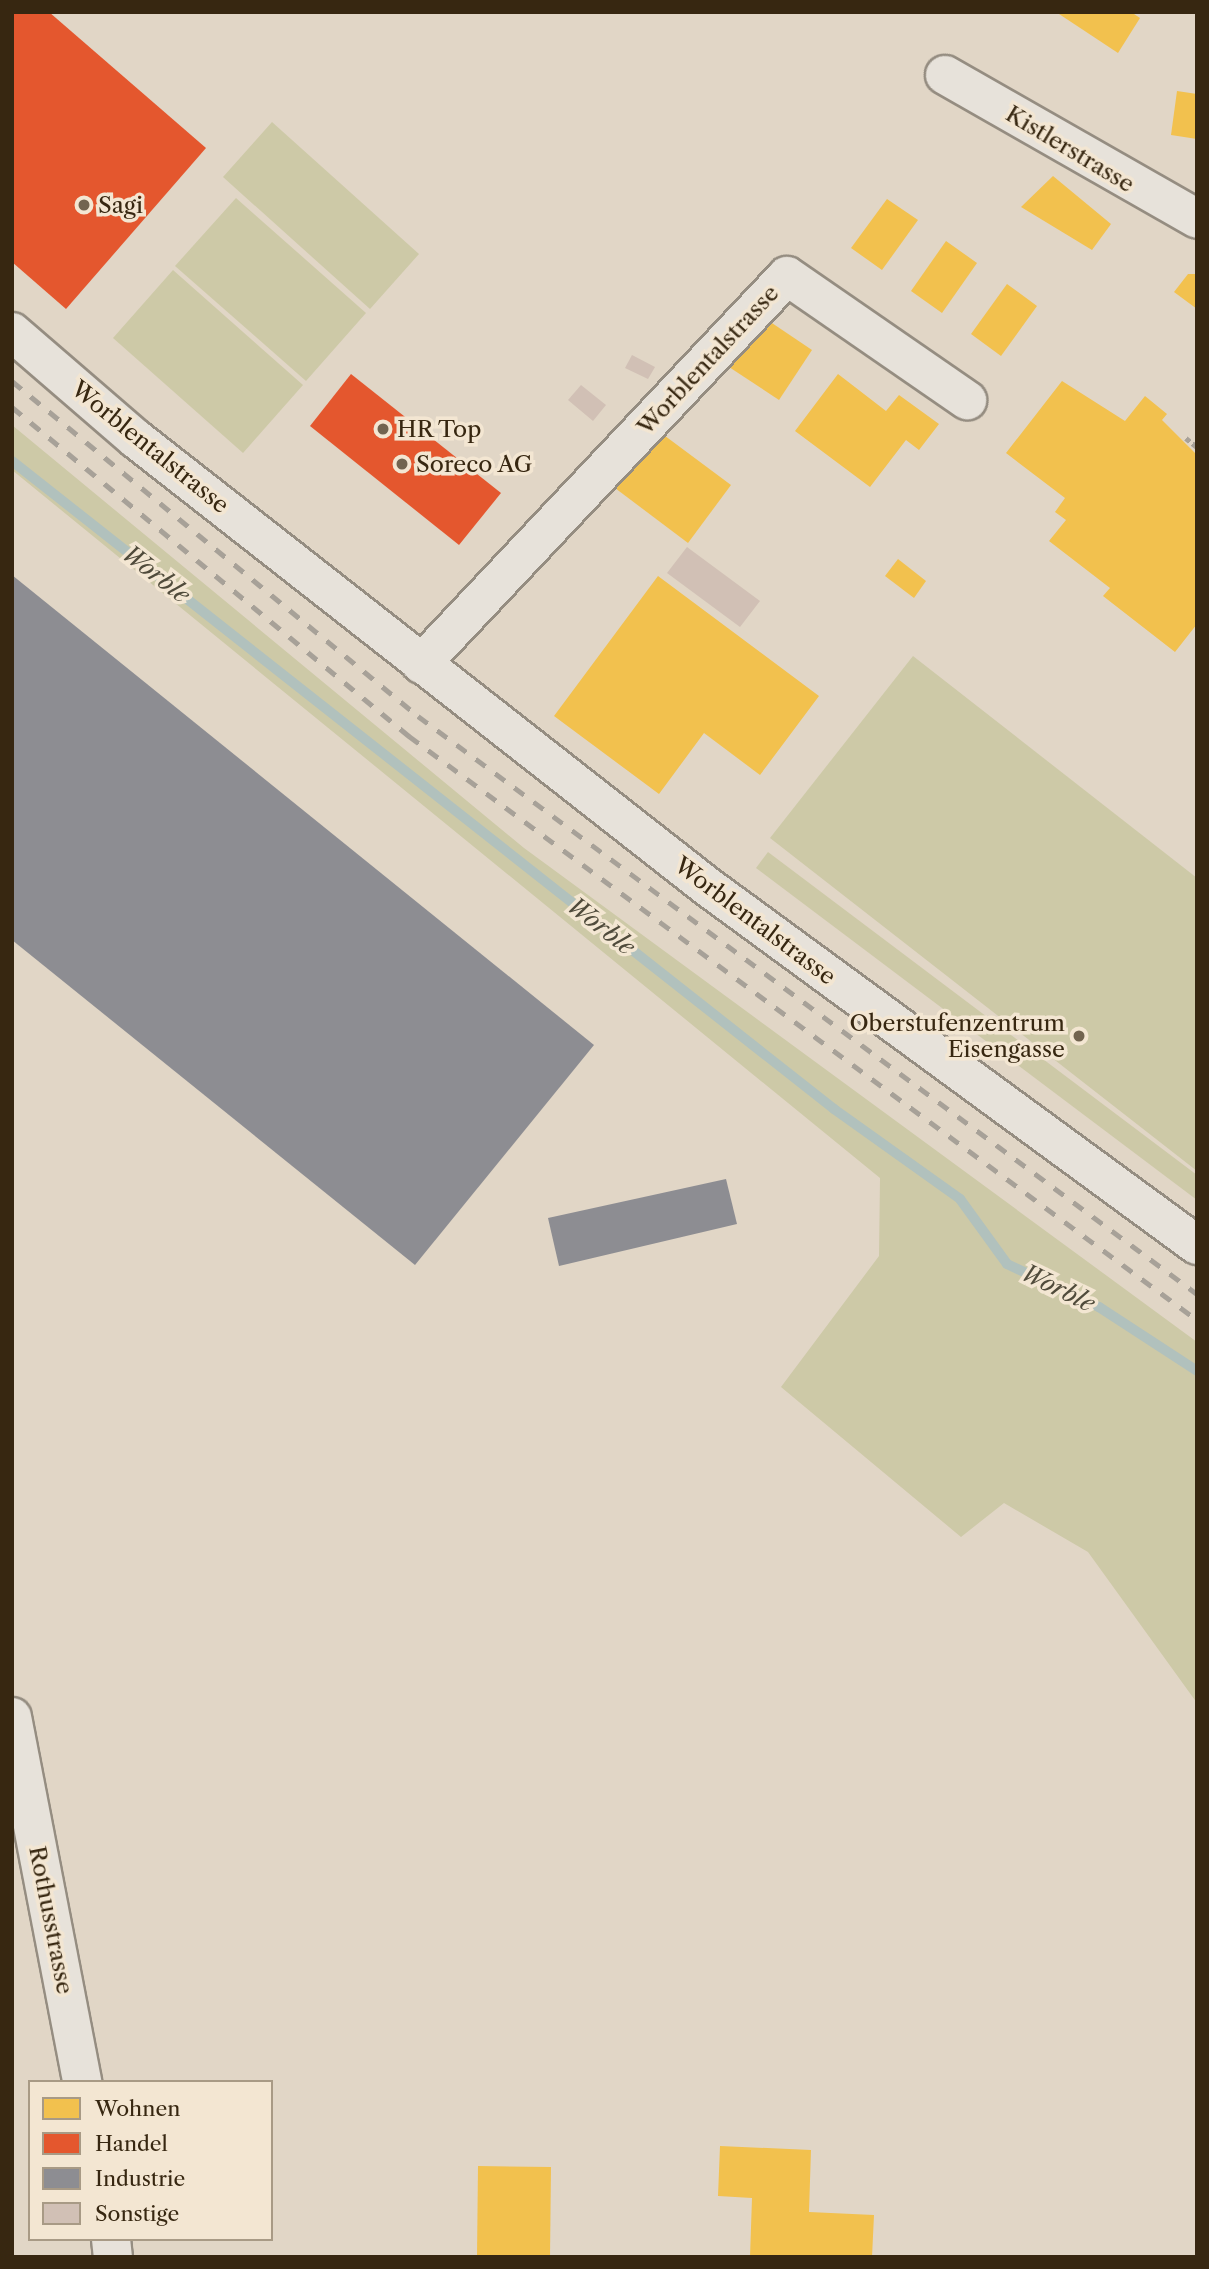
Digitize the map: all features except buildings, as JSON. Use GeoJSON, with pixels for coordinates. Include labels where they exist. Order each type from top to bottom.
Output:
{"type":"FeatureCollection","features":[{"type":"Feature","properties":{"kind":"main road","name":"Kistlerstrasse"},"geometry":{"type":"LineString","coordinates":[[945,75],[1197,219]]}},
{"type":"Feature","properties":{"kind":"main road","name":"Worblentalstrasse"},"geometry":{"type":"LineString","coordinates":[[421,664],[787,276],[967,400]]}},
{"type":"Feature","properties":{"kind":"main road","name":"Worblentalstrasse"},"geometry":{"type":"LineString","coordinates":[[12,332],[421,664],[709,887],[1197,1244]]}},
{"type":"Feature","properties":{"kind":"main road","name":"Rothusstrasse"},"geometry":{"type":"LineString","coordinates":[[12,1717],[82,2080]]}},
{"type":"Feature","properties":{"kind":"path"},"geometry":{"type":"LineString","coordinates":[[1186,438],[1197,447]]}},
{"type":"Feature","properties":{"kind":"shaded area"},"geometry":{"type":"Polygon","coordinates":[[[272,122],[419,254],[370,309],[223,177],[272,122]]]}},
{"type":"Feature","properties":{"kind":"shaded area"},"geometry":{"type":"Polygon","coordinates":[[[236,198],[366,313],[306,381],[175,266],[236,198]]]}},
{"type":"Feature","properties":{"kind":"shaded area"},"geometry":{"type":"Polygon","coordinates":[[[173,270],[303,385],[243,453],[113,338],[173,270]]]}},
{"type":"Feature","properties":{"kind":"shaded area"},"geometry":{"type":"Polygon","coordinates":[[[12,425],[524,848],[1197,1342],[1197,1703],[1088,1552],[1004,1503],[961,1537],[781,1387],[879,1256],[880,1178],[12,470],[12,425]]]}},
{"type":"Feature","properties":{"kind":"shaded area","name":"Oberstufenzentrum Eisengasse"},"geometry":{"type":"Polygon","coordinates":[[[913,656],[1197,878],[1197,1171],[770,838],[913,656]]]}},
{"type":"Feature","properties":{"kind":"shaded area"},"geometry":{"type":"Polygon","coordinates":[[[768,852],[1197,1175],[1197,1200],[756,868],[768,852]]]}},
{"type":"Feature","properties":{"kind":"waterway","name":"Worble"},"geometry":{"type":"LineString","coordinates":[[12,461],[834,1109],[960,1199],[1007,1264],[1099,1307],[1197,1371]]}},
{"type":"Feature","properties":{"kind":"railway"},"geometry":{"type":"LineString","coordinates":[[12,381],[418,716],[1197,1294]]}},
{"type":"Feature","properties":{"kind":"railway"},"geometry":{"type":"LineString","coordinates":[[12,407],[409,736],[1197,1320]]}},
{"type":"Feature","properties":{"kind":"place","name":"Sagi"},"geometry":{"type":"Point","coordinates":[84,205]}},
{"type":"Feature","properties":{"kind":"place","name":"HR Top"},"geometry":{"type":"Point","coordinates":[383,429]}},
{"type":"Feature","properties":{"kind":"place","name":"Soreco AG"},"geometry":{"type":"Point","coordinates":[402,464]}},
{"type":"Feature","properties":{"kind":"place","name":"Oberstufenzentrum Eisengasse"},"geometry":{"type":"Point","coordinates":[1079,1036]}}]}
